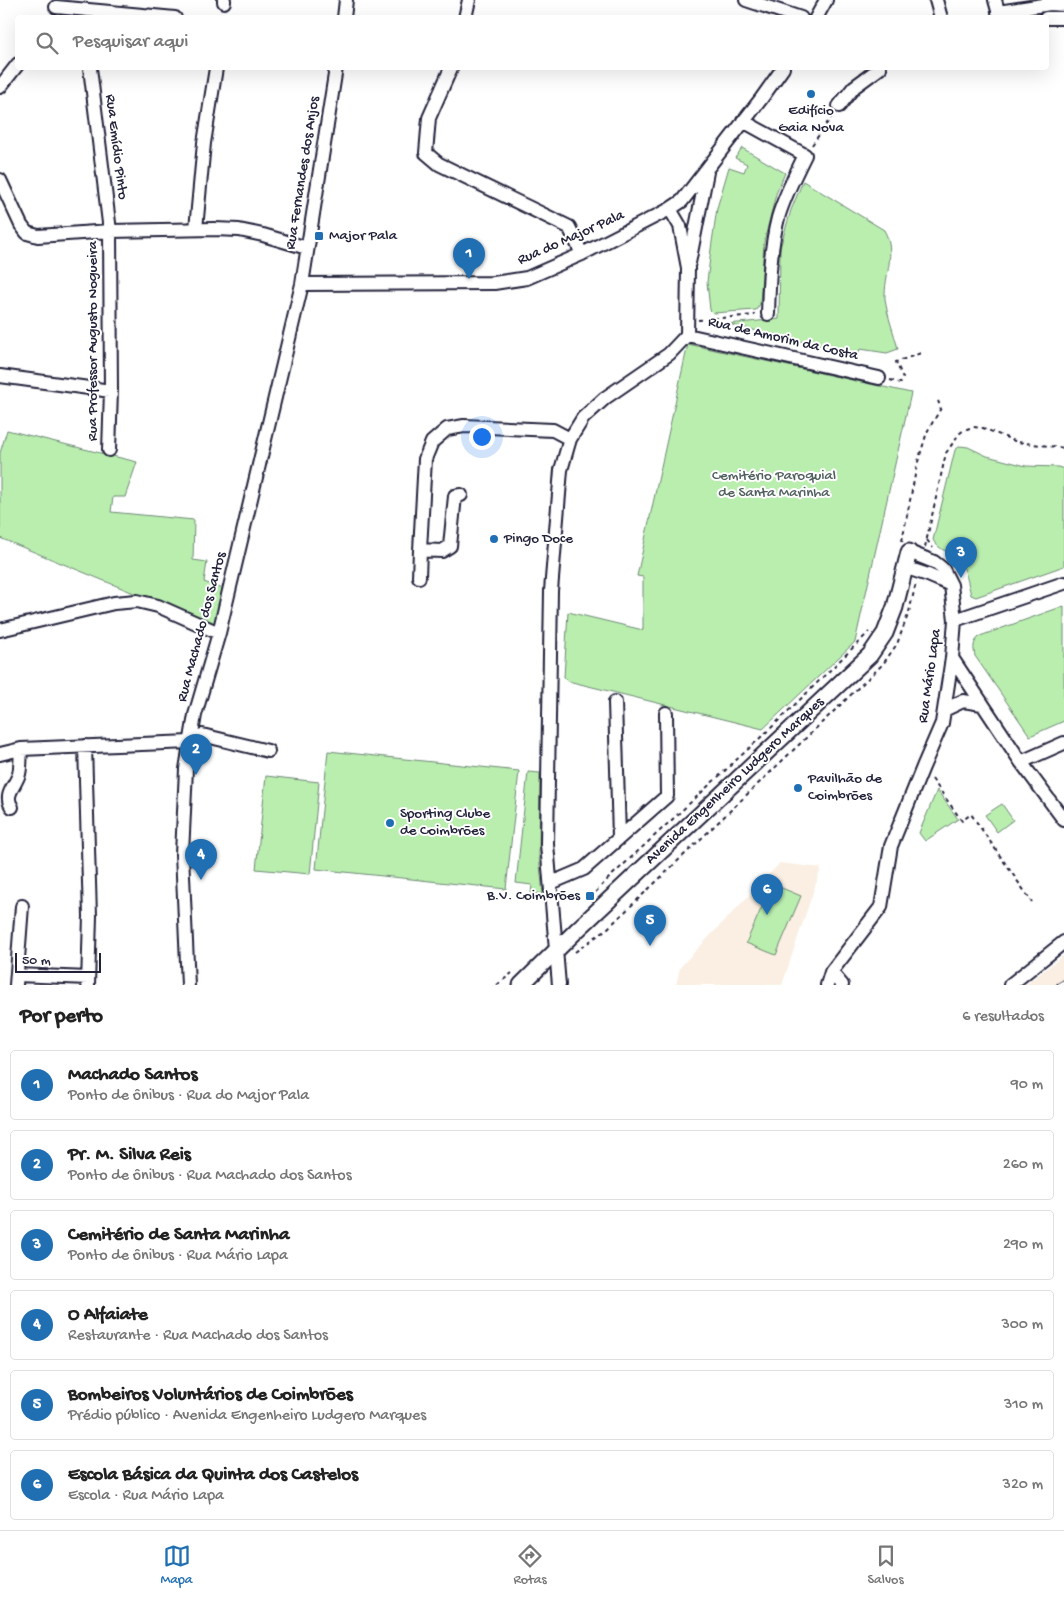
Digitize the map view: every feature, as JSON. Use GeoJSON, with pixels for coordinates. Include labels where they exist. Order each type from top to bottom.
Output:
{"type":"FeatureCollection","features":[{"type":"Feature","properties":{"kind":"main road","name":"Avenida Engenheiro Ludgero Marques"},"geometry":{"type":"LineString","coordinates":[[519,978],[557,950],[870,655],[885,633],[895,607],[907,568],[905,548]]}},
{"type":"Feature","properties":{"kind":"street"},"geometry":{"type":"LineString","coordinates":[[344,15],[346,0]]}},
{"type":"Feature","properties":{"kind":"street"},"geometry":{"type":"LineString","coordinates":[[466,15],[469,0]]}},
{"type":"Feature","properties":{"kind":"street"},"geometry":{"type":"LineString","coordinates":[[746,0],[792,15]]}},
{"type":"Feature","properties":{"kind":"street"},"geometry":{"type":"LineString","coordinates":[[818,15],[826,0]]}},
{"type":"Feature","properties":{"kind":"street"},"geometry":{"type":"LineString","coordinates":[[936,0],[940,15]]}},
{"type":"Feature","properties":{"kind":"street"},"geometry":{"type":"LineString","coordinates":[[998,10],[1050,4],[1064,5]]}},
{"type":"Feature","properties":{"kind":"street"},"geometry":{"type":"LineString","coordinates":[[54,8],[64,15]]}},
{"type":"Feature","properties":{"kind":"street"},"geometry":{"type":"LineString","coordinates":[[54,8],[139,15]]}},
{"type":"Feature","properties":{"kind":"street"},"geometry":{"type":"LineString","coordinates":[[1049,18],[1064,18]]}},
{"type":"Feature","properties":{"kind":"street"},"geometry":{"type":"LineString","coordinates":[[0,87],[15,68]]}},
{"type":"Feature","properties":{"kind":"street","name":"Rua Emídio Pinto"},"geometry":{"type":"LineString","coordinates":[[90,70],[110,231]]}},
{"type":"Feature","properties":{"kind":"street"},"geometry":{"type":"LineString","coordinates":[[196,229],[204,143],[216,70]]}},
{"type":"Feature","properties":{"kind":"street","name":"Rua Fernandes dos Anjos"},"geometry":{"type":"LineString","coordinates":[[302,284],[336,70]]}},
{"type":"Feature","properties":{"kind":"street"},"geometry":{"type":"LineString","coordinates":[[450,70],[429,118],[426,153],[438,164],[569,227],[582,254]]}},
{"type":"Feature","properties":{"kind":"street","name":"Rua do Major Pala"},"geometry":{"type":"LineString","coordinates":[[302,284],[494,283],[527,278],[582,254],[670,210],[682,201],[782,70]]}},
{"type":"Feature","properties":{"kind":"street"},"geometry":{"type":"LineString","coordinates":[[839,106],[854,87],[877,70]]}},
{"type":"Feature","properties":{"kind":"street"},"geometry":{"type":"LineString","coordinates":[[743,122],[805,155],[795,173],[778,217],[772,248],[768,314]]}},
{"type":"Feature","properties":{"kind":"street","name":"Rua de Amorim da Costa"},"geometry":{"type":"LineString","coordinates":[[688,268],[700,214],[707,170]]}},
{"type":"Feature","properties":{"kind":"street"},"geometry":{"type":"LineString","coordinates":[[0,180],[21,225],[27,233],[38,236],[110,231],[239,230],[263,234],[307,248]]}},
{"type":"Feature","properties":{"kind":"street"},"geometry":{"type":"LineString","coordinates":[[682,201],[693,206],[700,214]]}},
{"type":"Feature","properties":{"kind":"street","name":"Rua de Amorim da Costa"},"geometry":{"type":"LineString","coordinates":[[670,210],[680,226],[688,268],[687,335],[879,378]]}},
{"type":"Feature","properties":{"kind":"street","name":"Rua Professor Augusto Nogueira"},"geometry":{"type":"LineString","coordinates":[[109,450],[111,392],[110,231]]}},
{"type":"Feature","properties":{"kind":"street","name":"Rua Machado dos Santos"},"geometry":{"type":"LineString","coordinates":[[188,985],[182,854],[186,769],[190,742],[195,715],[219,633],[302,284]]}},
{"type":"Feature","properties":{"kind":"street"},"geometry":{"type":"LineString","coordinates":[[559,985],[547,844],[551,591],[561,470],[570,439],[583,418],[605,398],[670,354],[687,335]]}},
{"type":"Feature","properties":{"kind":"street"},"geometry":{"type":"LineString","coordinates":[[0,376],[111,392]]}},
{"type":"Feature","properties":{"kind":"street"},"geometry":{"type":"LineString","coordinates":[[419,577],[425,459],[432,442],[447,429],[464,426],[553,430],[570,439]]}},
{"type":"Feature","properties":{"kind":"street"},"geometry":{"type":"LineString","coordinates":[[420,550],[442,551],[450,546],[454,496],[461,495]]}},
{"type":"Feature","properties":{"kind":"street","name":"Rua Mário Lapa"},"geometry":{"type":"LineString","coordinates":[[827,985],[831,972],[881,907],[891,846],[942,723],[952,658],[955,620],[951,585],[943,569],[934,562],[905,548]]}},
{"type":"Feature","properties":{"kind":"street"},"geometry":{"type":"LineString","coordinates":[[907,568],[951,585]]}},
{"type":"Feature","properties":{"kind":"street"},"geometry":{"type":"LineString","coordinates":[[955,620],[1064,583]]}},
{"type":"Feature","properties":{"kind":"street"},"geometry":{"type":"LineString","coordinates":[[0,630],[114,603],[137,601],[158,606],[219,633]]}},
{"type":"Feature","properties":{"kind":"street"},"geometry":{"type":"LineString","coordinates":[[952,658],[1021,762],[1064,820]]}},
{"type":"Feature","properties":{"kind":"street"},"geometry":{"type":"LineString","coordinates":[[944,710],[963,701],[982,704]]}},
{"type":"Feature","properties":{"kind":"street"},"geometry":{"type":"LineString","coordinates":[[615,702],[619,837]]}},
{"type":"Feature","properties":{"kind":"street"},"geometry":{"type":"LineString","coordinates":[[551,883],[584,869],[667,796],[666,713]]}},
{"type":"Feature","properties":{"kind":"street"},"geometry":{"type":"LineString","coordinates":[[0,754],[20,749],[190,742],[202,735],[268,751]]}},
{"type":"Feature","properties":{"kind":"street"},"geometry":{"type":"LineString","coordinates":[[1021,762],[1064,743]]}},
{"type":"Feature","properties":{"kind":"street"},"geometry":{"type":"LineString","coordinates":[[22,906],[16,980],[88,982],[90,916],[85,746]]}},
{"type":"Feature","properties":{"kind":"street"},"geometry":{"type":"LineString","coordinates":[[12,807],[9,802],[9,795],[18,775],[20,749]]}},
{"type":"Feature","properties":{"kind":"street"},"geometry":{"type":"LineString","coordinates":[[1010,985],[1064,942]]}},
{"type":"Feature","properties":{"kind":"street"},"geometry":{"type":"LineString","coordinates":[[831,972],[842,985]]}},
{"type":"Feature","properties":{"kind":"path"},"geometry":{"type":"LineString","coordinates":[[805,155],[839,106]]}},
{"type":"Feature","properties":{"kind":"path"},"geometry":{"type":"LineString","coordinates":[[688,320],[768,314]]}},
{"type":"Feature","properties":{"kind":"path"},"geometry":{"type":"LineString","coordinates":[[879,378],[901,383],[903,378],[896,362],[921,353]]}},
{"type":"Feature","properties":{"kind":"path"},"geometry":{"type":"LineString","coordinates":[[905,548],[917,465],[927,432],[940,408],[938,400]]}},
{"type":"Feature","properties":{"kind":"path"},"geometry":{"type":"LineString","coordinates":[[926,545],[946,454],[959,434],[964,430],[973,427],[983,428],[1016,442],[1064,448]]}},
{"type":"Feature","properties":{"kind":"path"},"geometry":{"type":"LineString","coordinates":[[590,899],[607,880],[773,726],[871,630]]}},
{"type":"Feature","properties":{"kind":"path"},"geometry":{"type":"LineString","coordinates":[[923,767],[962,821],[971,814],[1032,902]]}},
{"type":"Feature","properties":{"kind":"path"},"geometry":{"type":"LineString","coordinates":[[497,985],[519,978]]}},
{"type":"Feature","properties":{"kind":"shaded area"},"geometry":{"type":"Polygon","coordinates":[[[780,863],[821,868],[782,985],[676,985],[680,968],[684,963],[780,863]]]}},
{"type":"Feature","properties":{"kind":"shaded area"},"geometry":{"type":"Polygon","coordinates":[[[1064,955],[1064,985],[1025,985],[1064,955]]]}},
{"type":"Feature","properties":{"kind":"green space"},"geometry":{"type":"Polygon","coordinates":[[[742,148],[785,173],[776,194],[764,242],[760,304],[756,310],[713,313],[710,310],[707,282],[717,208],[729,167],[744,172],[747,164],[735,158],[742,148]]]}},
{"type":"Feature","properties":{"kind":"green space"},"geometry":{"type":"Polygon","coordinates":[[[803,181],[884,230],[890,247],[885,299],[898,349],[887,353],[860,349],[858,355],[728,324],[779,319],[780,248],[791,210],[803,181]]]}},
{"type":"Feature","properties":{"kind":"green space","name":"Cemitério Paroquial de Santa Marinha"},"geometry":{"type":"Polygon","coordinates":[[[688,344],[911,393],[855,642],[763,729],[568,681],[564,677],[568,612],[643,630],[643,577],[637,576],[688,344]]]}},
{"type":"Feature","properties":{"kind":"green space"},"geometry":{"type":"Polygon","coordinates":[[[7,430],[137,462],[125,497],[113,497],[111,512],[194,520],[193,560],[207,562],[204,582],[223,589],[214,626],[0,538],[0,453],[7,430]]]}},
{"type":"Feature","properties":{"kind":"green space"},"geometry":{"type":"Polygon","coordinates":[[[960,446],[968,447],[987,456],[1026,466],[1058,467],[1064,469],[1064,566],[976,597],[971,595],[965,572],[959,560],[938,546],[933,540],[955,450],[960,446]]]}},
{"type":"Feature","properties":{"kind":"green space"},"geometry":{"type":"Polygon","coordinates":[[[1064,606],[1064,721],[1030,736],[975,656],[974,645],[980,636],[1064,606]]]}},
{"type":"Feature","properties":{"kind":"green space"},"geometry":{"type":"Polygon","coordinates":[[[328,751],[519,771],[506,889],[316,869],[328,751]]]}},
{"type":"Feature","properties":{"kind":"green space"},"geometry":{"type":"Polygon","coordinates":[[[528,772],[540,773],[539,856],[543,894],[531,893],[532,885],[516,883],[528,772]]]}},
{"type":"Feature","properties":{"kind":"green space"},"geometry":{"type":"Polygon","coordinates":[[[266,776],[319,782],[310,874],[256,869],[266,776]]]}},
{"type":"Feature","properties":{"kind":"green space"},"geometry":{"type":"Polygon","coordinates":[[[937,790],[958,819],[925,841],[919,833],[937,790]]]}},
{"type":"Feature","properties":{"kind":"green space"},"geometry":{"type":"Polygon","coordinates":[[[1002,804],[1013,820],[997,832],[985,815],[1002,804]]]}},
{"type":"Feature","properties":{"kind":"green space"},"geometry":{"type":"Polygon","coordinates":[[[772,884],[801,896],[776,955],[746,943],[772,884]]]}},
{"type":"Feature","properties":{"kind":"railway"},"geometry":{"type":"LineString","coordinates":[[1059,985],[1064,982]]}},
{"type":"Feature","properties":{"kind":"place","name":"Edifício Gaia Nova"},"geometry":{"type":"Point","coordinates":[811,94]}},
{"type":"Feature","properties":{"kind":"place","name":"Major Pala"},"geometry":{"type":"Point","coordinates":[319,236]}},
{"type":"Feature","properties":{"kind":"place","name":"Machado Santos"},"geometry":{"type":"Point","coordinates":[469,279]}},
{"type":"Feature","properties":{"kind":"place","name":"Pingo Doce"},"geometry":{"type":"Point","coordinates":[494,539]}},
{"type":"Feature","properties":{"kind":"place","name":"Cemitério de Santa Marinha"},"geometry":{"type":"Point","coordinates":[961,578]}},
{"type":"Feature","properties":{"kind":"place","name":"Pr. M. Silva Reis"},"geometry":{"type":"Point","coordinates":[196,775]}},
{"type":"Feature","properties":{"kind":"place","name":"Pavilhão de Coimbrões"},"geometry":{"type":"Point","coordinates":[798,788]}},
{"type":"Feature","properties":{"kind":"place","name":"Sporting Clube de Coimbrões"},"geometry":{"type":"Point","coordinates":[390,823]}},
{"type":"Feature","properties":{"kind":"place","name":"O Alfaiate"},"geometry":{"type":"Point","coordinates":[201,880]}},
{"type":"Feature","properties":{"kind":"place","name":"B.V. Coimbrões"},"geometry":{"type":"Point","coordinates":[590,896]}},
{"type":"Feature","properties":{"kind":"place","name":"Escola Básica da Quinta dos Castelos"},"geometry":{"type":"Point","coordinates":[767,915]}},
{"type":"Feature","properties":{"kind":"place","name":"Bombeiros Voluntários de Coimbrões"},"geometry":{"type":"Point","coordinates":[650,946]}}]}
